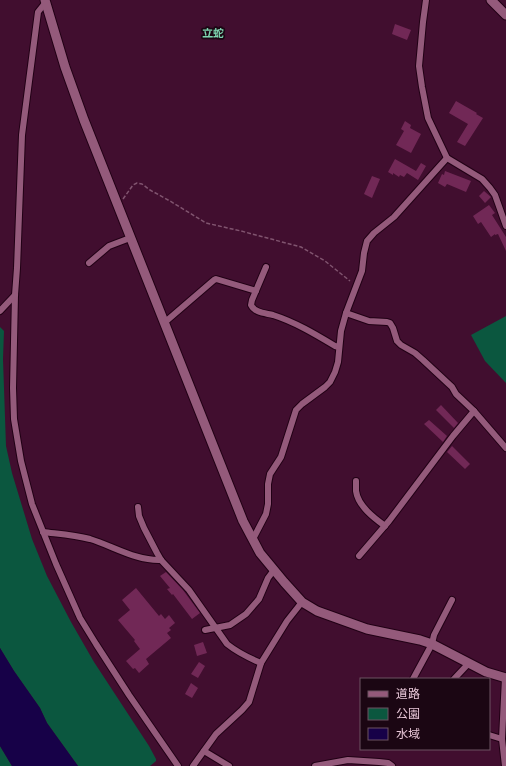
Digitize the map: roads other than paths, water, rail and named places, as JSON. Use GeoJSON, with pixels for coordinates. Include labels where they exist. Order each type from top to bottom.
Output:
{"type":"FeatureCollection","features":[{"type":"Feature","properties":{"kind":"street"},"geometry":{"type":"LineString","coordinates":[[426,0],[419,66],[428,118],[447,158],[482,179],[490,188],[495,195],[506,226]]}},
{"type":"Feature","properties":{"kind":"street"},"geometry":{"type":"LineString","coordinates":[[491,0],[506,16]]}},
{"type":"Feature","properties":{"kind":"street"},"geometry":{"type":"LineString","coordinates":[[45,1],[65,67],[117,206],[243,521],[260,552],[302,602],[317,611],[367,629],[432,644],[486,672],[506,678],[502,739],[505,766]]}},
{"type":"Feature","properties":{"kind":"street"},"geometry":{"type":"LineString","coordinates":[[45,1],[38,12],[22,135],[18,268],[15,295],[13,388],[14,419],[21,461],[32,504],[80,618],[129,695],[178,766]]}},
{"type":"Feature","properties":{"kind":"street"},"geometry":{"type":"LineString","coordinates":[[253,539],[266,514],[270,474],[281,456],[296,410],[325,387],[330,382],[335,372],[341,331],[346,313],[362,271],[367,241],[374,232],[394,217],[447,158]]}},
{"type":"Feature","properties":{"kind":"street"},"geometry":{"type":"LineString","coordinates":[[89,263],[109,246],[130,238]]}},
{"type":"Feature","properties":{"kind":"street"},"geometry":{"type":"LineString","coordinates":[[266,267],[251,305],[253,309],[296,324],[339,347]]}},
{"type":"Feature","properties":{"kind":"street"},"geometry":{"type":"LineString","coordinates":[[164,323],[216,279],[256,291]]}},
{"type":"Feature","properties":{"kind":"street"},"geometry":{"type":"LineString","coordinates":[[0,311],[15,295]]}},
{"type":"Feature","properties":{"kind":"street"},"geometry":{"type":"LineString","coordinates":[[346,313],[370,321],[387,322],[390,324],[393,328],[397,341],[423,360],[452,387],[456,394],[474,411],[506,448]]}},
{"type":"Feature","properties":{"kind":"street"},"geometry":{"type":"LineString","coordinates":[[359,556],[385,526],[453,436],[474,411]]}},
{"type":"Feature","properties":{"kind":"street"},"geometry":{"type":"LineString","coordinates":[[356,481],[356,492],[361,503],[377,520],[385,526]]}},
{"type":"Feature","properties":{"kind":"street"},"geometry":{"type":"LineString","coordinates":[[138,507],[139,516],[144,528],[161,560],[189,590],[226,644],[247,657],[261,663]]}},
{"type":"Feature","properties":{"kind":"street"},"geometry":{"type":"LineString","coordinates":[[43,532],[90,539],[141,558],[161,560]]}},
{"type":"Feature","properties":{"kind":"street"},"geometry":{"type":"LineString","coordinates":[[204,630],[230,625],[246,614],[259,598],[268,578],[274,570]]}},
{"type":"Feature","properties":{"kind":"street"},"geometry":{"type":"LineString","coordinates":[[413,678],[432,644],[434,635],[452,600]]}},
{"type":"Feature","properties":{"kind":"street"},"geometry":{"type":"LineString","coordinates":[[193,766],[216,734],[249,702],[261,663],[287,621],[302,602]]}},
{"type":"Feature","properties":{"kind":"street"},"geometry":{"type":"LineString","coordinates":[[455,678],[469,663]]}},
{"type":"Feature","properties":{"kind":"street"},"geometry":{"type":"LineString","coordinates":[[490,735],[502,739]]}},
{"type":"Feature","properties":{"kind":"street"},"geometry":{"type":"LineString","coordinates":[[204,751],[229,766]]}},
{"type":"Feature","properties":{"kind":"street"},"geometry":{"type":"LineString","coordinates":[[315,766],[348,760],[388,763],[392,766]]}},
{"type":"Feature","properties":{"kind":"water"},"geometry":{"type":"Polygon","coordinates":[[[0,648],[40,708],[47,723],[78,766],[12,766],[0,746],[0,648]]]}},
{"type":"Feature","properties":{"kind":"district","name":"立蛇"},"geometry":{"type":"Point","coordinates":[213,33]}}]}
